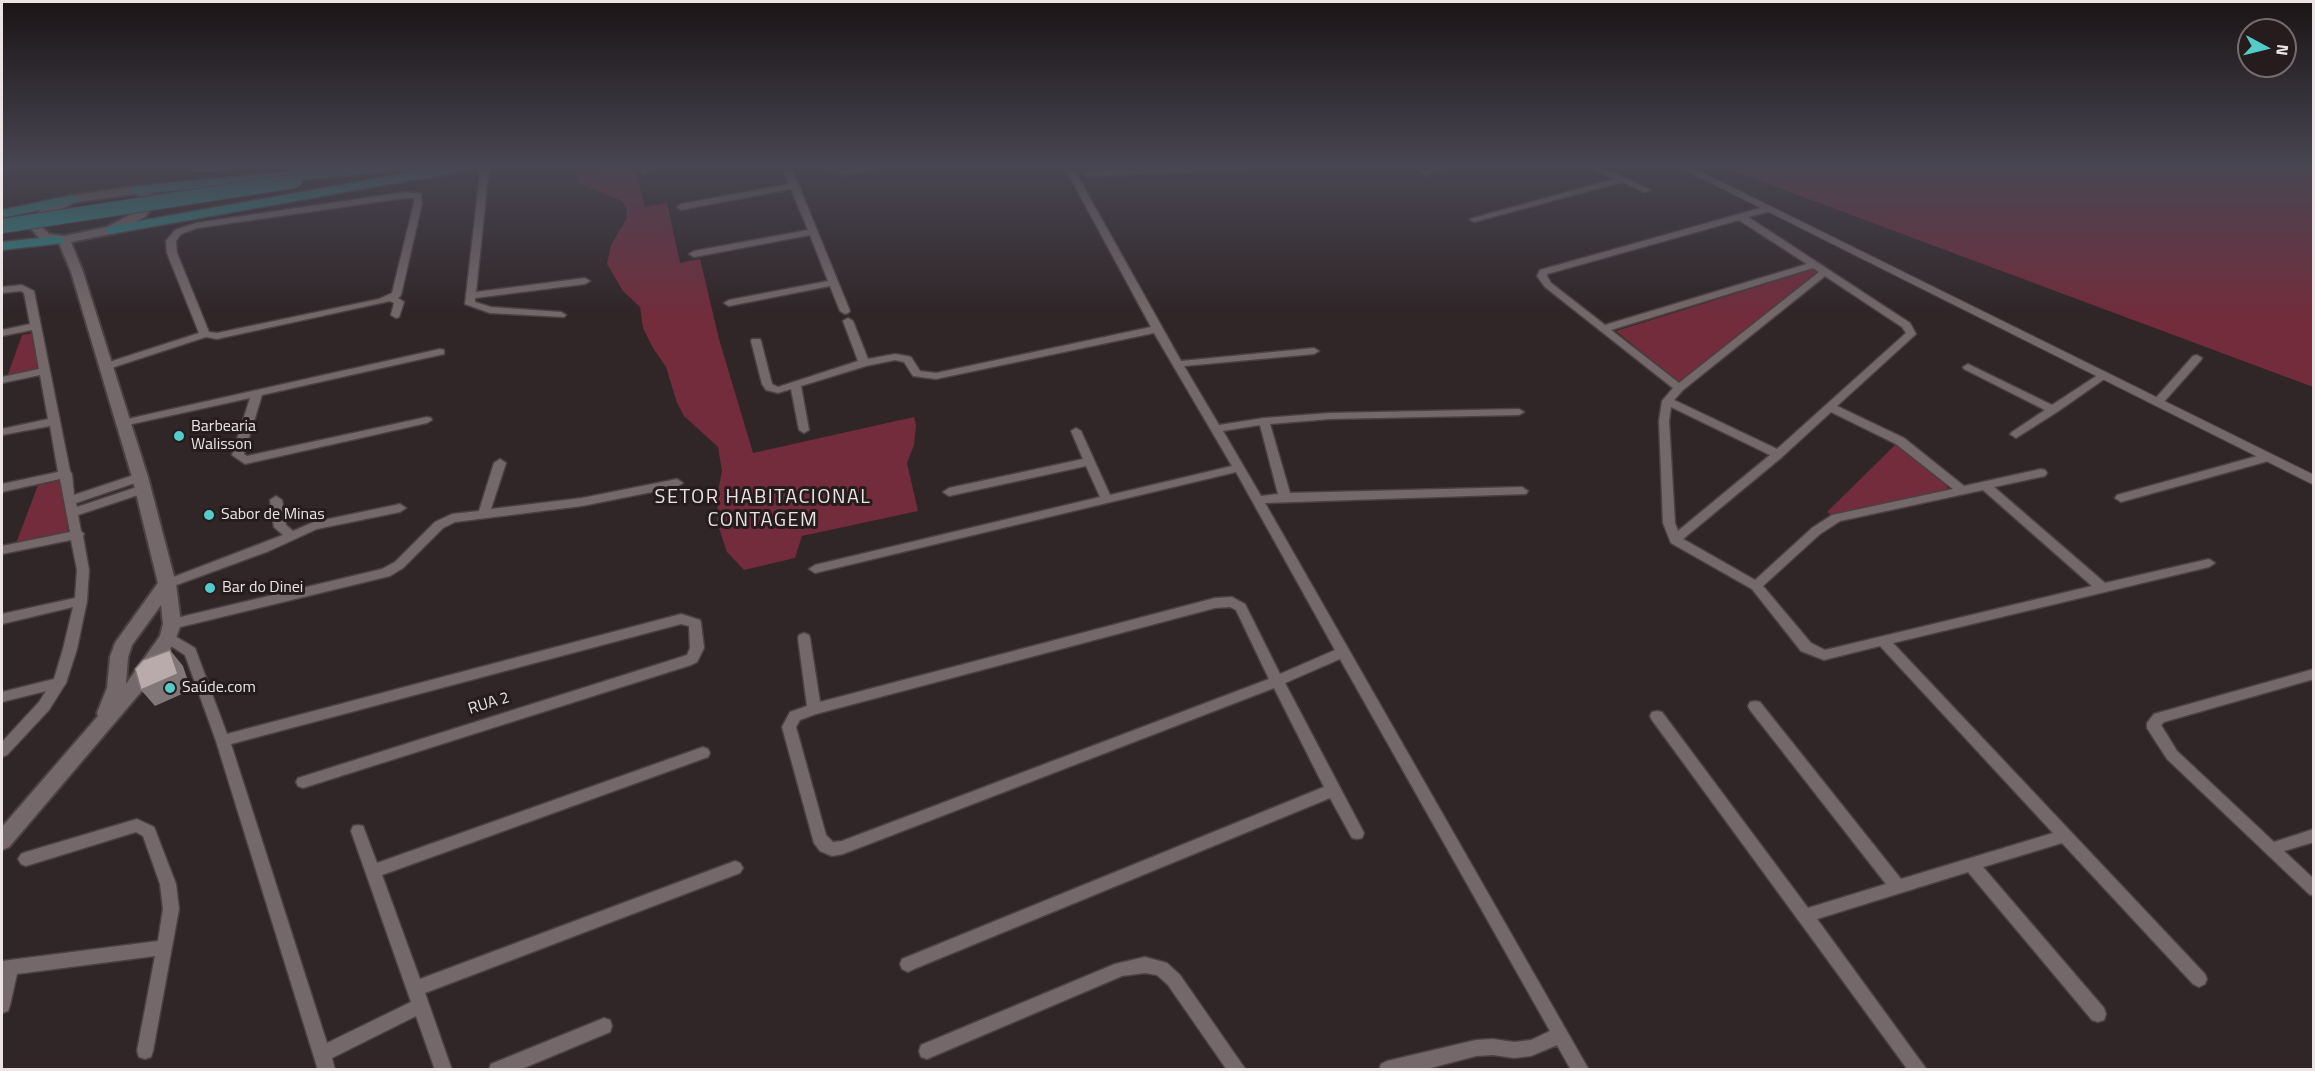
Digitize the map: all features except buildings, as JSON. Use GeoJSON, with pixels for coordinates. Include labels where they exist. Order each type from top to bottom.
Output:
{"type":"FeatureCollection","features":[{"type":"Feature","properties":{"kind":"main road"},"geometry":{"type":"LineString","coordinates":[[2,841],[102,726],[153,661],[171,627],[167,584],[142,483],[106,364],[77,272],[61,240],[40,233],[37,229],[38,219],[42,216]]}},
{"type":"Feature","properties":{"kind":"main road"},"geometry":{"type":"LineString","coordinates":[[2,226],[74,216]]}},
{"type":"Feature","properties":{"kind":"main road"},"geometry":{"type":"LineString","coordinates":[[2,234],[110,216]]}},
{"type":"Feature","properties":{"kind":"main road"},"geometry":{"type":"LineString","coordinates":[[77,272],[80,249],[106,231],[137,216]]}},
{"type":"Feature","properties":{"kind":"main road"},"geometry":{"type":"LineString","coordinates":[[2,246],[61,240],[190,216]]}},
{"type":"Feature","properties":{"kind":"main road"},"geometry":{"type":"LineString","coordinates":[[102,726],[116,688],[119,657],[124,644],[167,584]]}},
{"type":"Feature","properties":{"kind":"main road"},"geometry":{"type":"LineString","coordinates":[[133,629],[153,618],[171,627]]}},
{"type":"Feature","properties":{"kind":"main road"},"geometry":{"type":"LineString","coordinates":[[120,664],[135,666],[153,661]]}},
{"type":"Feature","properties":{"kind":"street"},"geometry":{"type":"LineString","coordinates":[[204,332],[172,253],[171,241],[178,232],[196,225],[262,216]]}},
{"type":"Feature","properties":{"kind":"street"},"geometry":{"type":"LineString","coordinates":[[106,364],[204,332],[217,336],[392,298],[398,292],[415,216]]}},
{"type":"Feature","properties":{"kind":"street"},"geometry":{"type":"LineString","coordinates":[[480,216],[470,304],[480,308],[561,315]]}},
{"type":"Feature","properties":{"kind":"street"},"geometry":{"type":"LineString","coordinates":[[807,216],[864,363]]}},
{"type":"Feature","properties":{"kind":"street"},"geometry":{"type":"LineString","coordinates":[[1095,216],[1157,329],[1239,468],[1581,1070]]}},
{"type":"Feature","properties":{"kind":"street"},"geometry":{"type":"LineString","coordinates":[[1474,219],[1485,216]]}},
{"type":"Feature","properties":{"kind":"street"},"geometry":{"type":"LineString","coordinates":[[1679,388],[1548,285],[1542,276],[1543,272],[1744,216]]}},
{"type":"Feature","properties":{"kind":"street"},"geometry":{"type":"LineString","coordinates":[[1782,216],[2105,375],[2313,481]]}},
{"type":"Feature","properties":{"kind":"street"},"geometry":{"type":"LineString","coordinates":[[1675,540],[1778,454],[1911,334],[1906,325],[1741,217]]}},
{"type":"Feature","properties":{"kind":"street"},"geometry":{"type":"LineString","coordinates":[[694,254],[813,232]]}},
{"type":"Feature","properties":{"kind":"street"},"geometry":{"type":"LineString","coordinates":[[1603,329],[1814,265]]}},
{"type":"Feature","properties":{"kind":"street"},"geometry":{"type":"LineString","coordinates":[[1825,272],[1679,388],[1667,401],[1664,421],[1669,523],[1675,540],[1756,586],[1811,651],[1824,654],[1883,641],[2209,563]]}},
{"type":"Feature","properties":{"kind":"street"},"geometry":{"type":"LineString","coordinates":[[471,296],[585,281]]}},
{"type":"Feature","properties":{"kind":"street"},"geometry":{"type":"LineString","coordinates":[[729,303],[833,283]]}},
{"type":"Feature","properties":{"kind":"street"},"geometry":{"type":"LineString","coordinates":[[2,290],[16,287],[29,291],[78,534],[83,570],[81,601],[70,650],[59,683],[44,705],[2,751]]}},
{"type":"Feature","properties":{"kind":"street"},"geometry":{"type":"LineString","coordinates":[[392,298],[399,302],[396,315]]}},
{"type":"Feature","properties":{"kind":"street"},"geometry":{"type":"LineString","coordinates":[[2,333],[36,326]]}},
{"type":"Feature","properties":{"kind":"street"},"geometry":{"type":"LineString","coordinates":[[756,341],[770,388],[778,390],[864,363],[902,357],[911,362],[917,374],[936,376],[1157,329]]}},
{"type":"Feature","properties":{"kind":"street"},"geometry":{"type":"LineString","coordinates":[[1178,364],[1314,351]]}},
{"type":"Feature","properties":{"kind":"street"},"geometry":{"type":"LineString","coordinates":[[123,423],[440,352]]}},
{"type":"Feature","properties":{"kind":"street"},"geometry":{"type":"LineString","coordinates":[[2158,402],[2197,358]]}},
{"type":"Feature","properties":{"kind":"street"},"geometry":{"type":"LineString","coordinates":[[1968,367],[2053,410]]}},
{"type":"Feature","properties":{"kind":"street"},"geometry":{"type":"LineString","coordinates":[[2,380],[45,371]]}},
{"type":"Feature","properties":{"kind":"street"},"geometry":{"type":"LineString","coordinates":[[2016,434],[2105,375]]}},
{"type":"Feature","properties":{"kind":"street"},"geometry":{"type":"LineString","coordinates":[[795,385],[804,430]]}},
{"type":"Feature","properties":{"kind":"street"},"geometry":{"type":"LineString","coordinates":[[257,393],[238,455],[245,460],[258,459],[427,420]]}},
{"type":"Feature","properties":{"kind":"street"},"geometry":{"type":"LineString","coordinates":[[1667,401],[1778,454]]}},
{"type":"Feature","properties":{"kind":"street"},"geometry":{"type":"LineString","coordinates":[[1830,406],[1900,441],[1962,490]]}},
{"type":"Feature","properties":{"kind":"street"},"geometry":{"type":"LineString","coordinates":[[1216,429],[1264,421],[1394,413],[1519,412]]}},
{"type":"Feature","properties":{"kind":"street"},"geometry":{"type":"LineString","coordinates":[[2,432],[55,421]]}},
{"type":"Feature","properties":{"kind":"street"},"geometry":{"type":"LineString","coordinates":[[1264,421],[1285,497]]}},
{"type":"Feature","properties":{"kind":"street"},"geometry":{"type":"LineString","coordinates":[[1076,431],[1107,500]]}},
{"type":"Feature","properties":{"kind":"street"},"geometry":{"type":"LineString","coordinates":[[2121,498],[2175,485],[2268,457]]}},
{"type":"Feature","properties":{"kind":"street"},"geometry":{"type":"LineString","coordinates":[[949,492],[1090,462]]}},
{"type":"Feature","properties":{"kind":"street"},"geometry":{"type":"LineString","coordinates":[[484,513],[500,463]]}},
{"type":"Feature","properties":{"kind":"street"},"geometry":{"type":"LineString","coordinates":[[815,569],[1239,468]]}},
{"type":"Feature","properties":{"kind":"street"},"geometry":{"type":"LineString","coordinates":[[1756,586],[1816,531],[1836,518],[2041,473]]}},
{"type":"Feature","properties":{"kind":"street"},"geometry":{"type":"LineString","coordinates":[[2,488],[66,474]]}},
{"type":"Feature","properties":{"kind":"street"},"geometry":{"type":"LineString","coordinates":[[72,506],[142,483]]}},
{"type":"Feature","properties":{"kind":"street"},"geometry":{"type":"LineString","coordinates":[[420,1006],[324,1062],[223,741],[190,652],[171,627],[386,573],[399,565],[445,520],[484,513],[582,502],[677,483]]}},
{"type":"Feature","properties":{"kind":"street"},"geometry":{"type":"LineString","coordinates":[[1985,485],[2103,590]]}},
{"type":"Feature","properties":{"kind":"street"},"geometry":{"type":"LineString","coordinates":[[1257,500],[1285,497],[1521,491]]}},
{"type":"Feature","properties":{"kind":"street"},"geometry":{"type":"LineString","coordinates":[[276,500],[280,527],[291,535]]}},
{"type":"Feature","properties":{"kind":"street"},"geometry":{"type":"LineString","coordinates":[[167,584],[265,548],[314,526],[400,508]]}},
{"type":"Feature","properties":{"kind":"street"},"geometry":{"type":"LineString","coordinates":[[2,550],[78,534]]}},
{"type":"Feature","properties":{"kind":"street"},"geometry":{"type":"LineString","coordinates":[[2,620],[81,601]]}},
{"type":"Feature","properties":{"kind":"street"},"geometry":{"type":"LineString","coordinates":[[1344,652],[1277,681],[843,848],[832,849],[825,846],[819,838],[789,728],[795,716],[814,709],[1223,602],[1237,603],[1241,607],[1277,681],[1357,833]]}},
{"type":"Feature","properties":{"kind":"street","name":"RUA 2"},"geometry":{"type":"LineString","coordinates":[[223,741],[681,619],[691,620],[697,629],[697,648],[692,658],[686,661],[303,782]]}},
{"type":"Feature","properties":{"kind":"street"},"geometry":{"type":"LineString","coordinates":[[804,638],[814,709]]}},
{"type":"Feature","properties":{"kind":"street"},"geometry":{"type":"LineString","coordinates":[[1883,641],[2199,979]]}},
{"type":"Feature","properties":{"kind":"street"},"geometry":{"type":"LineString","coordinates":[[153,661],[190,652]]}},
{"type":"Feature","properties":{"kind":"street"},"geometry":{"type":"LineString","coordinates":[[2313,674],[2159,718],[2154,723],[2159,737],[2172,755],[2313,889]]}},
{"type":"Feature","properties":{"kind":"street"},"geometry":{"type":"LineString","coordinates":[[2,697],[59,683]]}},
{"type":"Feature","properties":{"kind":"street"},"geometry":{"type":"LineString","coordinates":[[1755,706],[1898,887]]}},
{"type":"Feature","properties":{"kind":"street"},"geometry":{"type":"LineString","coordinates":[[1658,716],[1919,1070]]}},
{"type":"Feature","properties":{"kind":"street"},"geometry":{"type":"LineString","coordinates":[[373,871],[704,753]]}},
{"type":"Feature","properties":{"kind":"street"},"geometry":{"type":"LineString","coordinates":[[908,964],[1333,790]]}},
{"type":"Feature","properties":{"kind":"street"},"geometry":{"type":"LineString","coordinates":[[26,859],[137,825],[144,827],[153,839],[170,898],[170,922],[145,1051]]}},
{"type":"Feature","properties":{"kind":"street"},"geometry":{"type":"LineString","coordinates":[[358,831],[444,1070]]}},
{"type":"Feature","properties":{"kind":"street"},"geometry":{"type":"LineString","coordinates":[[2271,849],[2313,835]]}},
{"type":"Feature","properties":{"kind":"street"},"geometry":{"type":"LineString","coordinates":[[1804,916],[2063,836]]}},
{"type":"Feature","properties":{"kind":"street"},"geometry":{"type":"LineString","coordinates":[[1972,865],[2098,1014]]}},
{"type":"Feature","properties":{"kind":"street"},"geometry":{"type":"LineString","coordinates":[[416,988],[735,868]]}},
{"type":"Feature","properties":{"kind":"street"},"geometry":{"type":"LineString","coordinates":[[2,1005],[6,967],[164,948]]}},
{"type":"Feature","properties":{"kind":"street"},"geometry":{"type":"LineString","coordinates":[[927,1051],[1121,969],[1145,965],[1161,968],[1174,980],[1238,1070]]}},
{"type":"Feature","properties":{"kind":"street"},"geometry":{"type":"LineString","coordinates":[[497,1070],[604,1026]]}},
{"type":"Feature","properties":{"kind":"street"},"geometry":{"type":"LineString","coordinates":[[1387,1070],[1476,1048],[1493,1047],[1514,1050],[1531,1048],[1561,1035]]}},
{"type":"Feature","properties":{"kind":"shaded area"},"geometry":{"type":"Polygon","coordinates":[[[627,216],[670,216],[680,263],[700,259],[719,339],[753,453],[914,417],[916,425],[914,445],[907,463],[918,511],[802,536],[795,558],[744,570],[727,552],[717,522],[718,491],[722,471],[718,447],[684,416],[677,403],[666,367],[643,328],[640,307],[623,291],[607,264],[611,245],[627,216]]]}},
{"type":"Feature","properties":{"kind":"shaded area"},"geometry":{"type":"Polygon","coordinates":[[[1854,216],[2313,216],[2313,387],[1854,216]]]}},
{"type":"Feature","properties":{"kind":"shaded area"},"geometry":{"type":"Polygon","coordinates":[[[1814,269],[1818,271],[1679,382],[1616,331],[1814,269]]]}},
{"type":"Feature","properties":{"kind":"shaded area"},"geometry":{"type":"Polygon","coordinates":[[[33,333],[42,368],[7,377],[22,335],[33,333]]]}},
{"type":"Feature","properties":{"kind":"shaded area"},"geometry":{"type":"Polygon","coordinates":[[[1897,443],[1947,486],[1947,489],[1832,515],[1827,512],[1897,443]]]}},
{"type":"Feature","properties":{"kind":"shaded area"},"geometry":{"type":"Polygon","coordinates":[[[62,481],[68,531],[15,546],[38,485],[62,481]]]}},
{"type":"Feature","properties":{"kind":"place","name":"Barbearia Walisson"},"geometry":{"type":"Point","coordinates":[179,436]}},
{"type":"Feature","properties":{"kind":"place","name":"Sabor de Minas"},"geometry":{"type":"Point","coordinates":[209,515]}},
{"type":"Feature","properties":{"kind":"place","name":"Bar do Dinei"},"geometry":{"type":"Point","coordinates":[210,588]}},
{"type":"Feature","properties":{"kind":"place","name":"Saúde.com"},"geometry":{"type":"Point","coordinates":[170,688]}},
{"type":"Feature","properties":{"kind":"district","name":"SETOR HABITACIONAL CONTAGEM"},"geometry":{"type":"Point","coordinates":[763,510]}}]}
